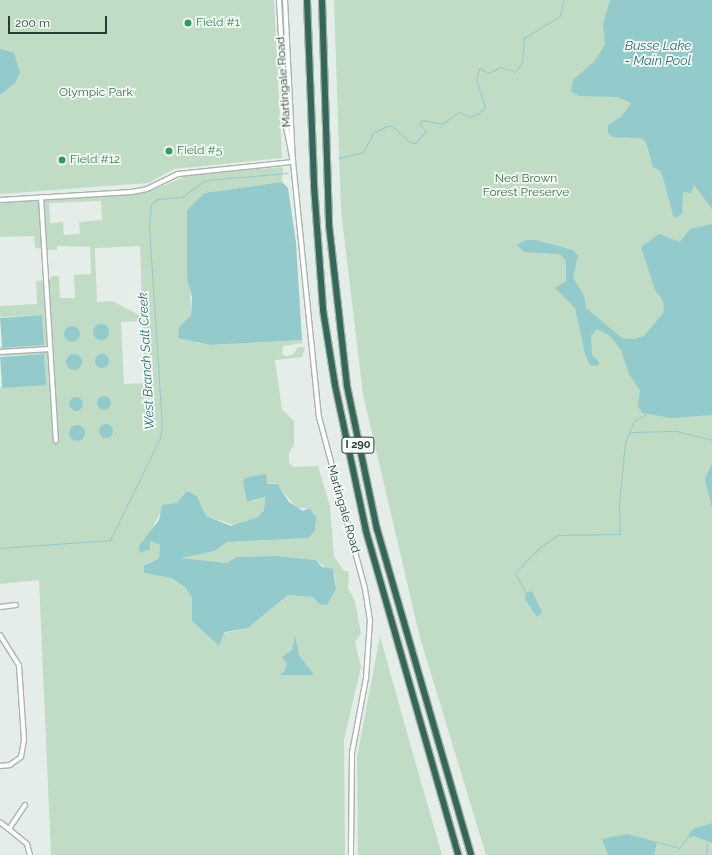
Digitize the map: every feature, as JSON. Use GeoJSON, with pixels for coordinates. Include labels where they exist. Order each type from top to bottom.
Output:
{"type":"FeatureCollection","features":[{"type":"Feature","properties":{"kind":"highway","name":"I 290"},"geometry":{"type":"LineString","coordinates":[[307,0],[314,186],[323,310],[335,385],[366,531],[458,855]]}},
{"type":"Feature","properties":{"kind":"highway","name":"I 290"},"geometry":{"type":"LineString","coordinates":[[322,0],[329,225],[350,400],[377,529],[471,855]]}},
{"type":"Feature","properties":{"kind":"street","name":"Martingale Road"},"geometry":{"type":"LineString","coordinates":[[279,0],[286,126],[293,162]]}},
{"type":"Feature","properties":{"kind":"street","name":"Martingale Road"},"geometry":{"type":"LineString","coordinates":[[285,0],[293,162],[319,417],[365,589],[370,620],[366,678],[352,753],[351,855]]}},
{"type":"Feature","properties":{"kind":"street"},"geometry":{"type":"LineString","coordinates":[[0,200],[132,192],[147,189],[178,174],[293,162]]}},
{"type":"Feature","properties":{"kind":"street"},"geometry":{"type":"LineString","coordinates":[[41,197],[56,440]]}},
{"type":"Feature","properties":{"kind":"street"},"geometry":{"type":"LineString","coordinates":[[0,352],[50,350]]}},
{"type":"Feature","properties":{"kind":"street"},"geometry":{"type":"LineString","coordinates":[[0,607],[16,605]]}},
{"type":"Feature","properties":{"kind":"street"},"geometry":{"type":"LineString","coordinates":[[0,635],[18,666],[24,740],[21,757],[10,765],[0,766]]}},
{"type":"Feature","properties":{"kind":"street"},"geometry":{"type":"LineString","coordinates":[[9,829],[25,805]]}},
{"type":"Feature","properties":{"kind":"street"},"geometry":{"type":"LineString","coordinates":[[0,822],[27,844],[30,855]]}},
{"type":"Feature","properties":{"kind":"green space","name":"Olympic Park"},"geometry":{"type":"Polygon","coordinates":[[[0,0],[274,0],[282,158],[174,169],[148,183],[0,194],[0,0]]]}},
{"type":"Feature","properties":{"kind":"green space","name":"Ned Brown Forest Preserve"},"geometry":{"type":"Polygon","coordinates":[[[334,0],[712,0],[712,855],[486,855],[419,634],[363,394],[341,211],[334,0]]]}},
{"type":"Feature","properties":{"kind":"green space"},"geometry":{"type":"Polygon","coordinates":[[[283,167],[282,182],[204,193],[187,210],[191,314],[178,331],[197,343],[210,345],[302,340],[303,343],[283,346],[282,354],[287,356],[294,354],[298,347],[305,347],[302,357],[275,360],[282,409],[294,421],[294,445],[289,453],[289,463],[294,467],[318,466],[330,506],[334,556],[344,571],[349,571],[348,588],[355,601],[361,633],[355,642],[361,667],[344,740],[345,855],[51,855],[39,580],[0,584],[0,387],[46,384],[44,354],[0,356],[0,347],[44,345],[42,315],[0,317],[0,306],[37,304],[36,281],[49,280],[52,276],[59,276],[60,298],[75,298],[74,275],[91,274],[90,247],[57,246],[57,250],[51,250],[35,248],[34,236],[0,237],[0,202],[148,192],[191,174],[283,167]],[[101,201],[49,203],[50,223],[63,222],[64,235],[80,234],[79,222],[102,220],[101,201]],[[140,246],[95,248],[97,302],[112,301],[139,315],[139,321],[121,322],[124,384],[145,383],[140,246]],[[75,355],[70,356],[67,365],[72,370],[80,367],[79,357],[75,355]],[[77,397],[72,398],[70,409],[74,411],[83,406],[77,397]],[[70,428],[69,433],[76,440],[83,437],[85,432],[70,428]],[[275,483],[266,484],[250,502],[265,497],[264,510],[258,517],[237,526],[206,516],[197,496],[188,491],[177,503],[162,509],[140,553],[150,549],[150,541],[160,545],[159,558],[150,562],[144,573],[171,578],[185,587],[192,598],[192,621],[219,646],[225,633],[248,628],[288,595],[313,597],[319,604],[329,600],[336,589],[335,575],[316,560],[277,556],[236,557],[227,563],[180,558],[215,551],[227,542],[308,538],[316,526],[309,508],[297,508],[275,483]]]}},
{"type":"Feature","properties":{"kind":"green space"},"geometry":{"type":"Polygon","coordinates":[[[380,636],[442,855],[358,855],[357,757],[380,636]]]}},
{"type":"Feature","properties":{"kind":"water","name":"Busse Lake - Main Pool"},"geometry":{"type":"Polygon","coordinates":[[[610,0],[712,0],[712,209],[694,185],[691,193],[683,192],[682,214],[674,218],[661,171],[653,167],[646,142],[641,138],[612,137],[608,133],[608,125],[621,117],[631,103],[617,97],[579,96],[571,91],[573,80],[595,61],[605,44],[603,24],[610,0]]]}},
{"type":"Feature","properties":{"kind":"water"},"geometry":{"type":"Polygon","coordinates":[[[0,49],[14,53],[20,73],[15,83],[0,95],[0,49]]]}},
{"type":"Feature","properties":{"kind":"water"},"geometry":{"type":"Polygon","coordinates":[[[282,182],[288,188],[296,243],[302,340],[210,345],[178,338],[179,327],[191,315],[192,297],[187,279],[187,210],[204,193],[282,182]]]}},
{"type":"Feature","properties":{"kind":"water"},"geometry":{"type":"Polygon","coordinates":[[[712,224],[712,415],[672,418],[642,413],[638,406],[640,390],[629,374],[621,350],[609,335],[597,329],[591,336],[592,355],[600,363],[597,366],[590,365],[585,354],[575,308],[555,288],[566,281],[566,261],[560,254],[524,252],[517,245],[526,240],[536,240],[573,250],[578,255],[573,278],[584,295],[586,308],[622,338],[634,339],[644,336],[664,312],[663,301],[655,290],[641,247],[659,234],[680,242],[690,229],[712,224]]]}},
{"type":"Feature","properties":{"kind":"water"},"geometry":{"type":"Polygon","coordinates":[[[42,315],[44,345],[2,348],[0,318],[42,315]]]}},
{"type":"Feature","properties":{"kind":"water"},"geometry":{"type":"Polygon","coordinates":[[[101,324],[108,329],[109,332],[104,339],[101,340],[94,335],[93,332],[98,325],[101,324]]]}},
{"type":"Feature","properties":{"kind":"water"},"geometry":{"type":"Polygon","coordinates":[[[72,326],[79,331],[80,334],[75,341],[72,342],[65,337],[64,334],[69,327],[72,326]]]}},
{"type":"Feature","properties":{"kind":"water"},"geometry":{"type":"Polygon","coordinates":[[[44,354],[46,385],[2,388],[0,357],[44,354]]]}},
{"type":"Feature","properties":{"kind":"water"},"geometry":{"type":"Polygon","coordinates":[[[74,354],[81,359],[82,362],[77,369],[74,370],[67,365],[66,362],[71,355],[74,354]]]}},
{"type":"Feature","properties":{"kind":"water"},"geometry":{"type":"Polygon","coordinates":[[[99,354],[105,354],[109,358],[109,364],[105,368],[99,368],[95,364],[95,358],[99,354]]]}},
{"type":"Feature","properties":{"kind":"water"},"geometry":{"type":"Polygon","coordinates":[[[101,396],[107,396],[111,400],[111,406],[107,410],[101,410],[97,406],[97,400],[101,396]]]}},
{"type":"Feature","properties":{"kind":"water"},"geometry":{"type":"Polygon","coordinates":[[[73,397],[79,397],[83,401],[83,407],[79,411],[73,411],[69,407],[69,401],[73,397]]]}},
{"type":"Feature","properties":{"kind":"water"},"geometry":{"type":"Polygon","coordinates":[[[103,424],[109,424],[113,428],[113,434],[109,438],[103,438],[99,434],[99,428],[103,424]]]}},
{"type":"Feature","properties":{"kind":"water"},"geometry":{"type":"Polygon","coordinates":[[[77,425],[83,427],[85,433],[83,439],[77,441],[71,439],[69,433],[71,427],[77,425]]]}},
{"type":"Feature","properties":{"kind":"water"},"geometry":{"type":"Polygon","coordinates":[[[712,463],[712,508],[705,479],[712,463]]]}},
{"type":"Feature","properties":{"kind":"water"},"geometry":{"type":"Polygon","coordinates":[[[266,474],[267,484],[277,484],[289,502],[303,511],[309,508],[316,517],[315,531],[308,538],[227,542],[215,551],[181,558],[227,563],[236,557],[277,556],[316,560],[322,567],[333,569],[336,589],[327,605],[319,604],[313,597],[288,595],[248,628],[225,632],[219,646],[192,621],[192,598],[185,587],[171,578],[144,573],[144,566],[159,558],[160,545],[150,541],[150,549],[140,553],[139,546],[159,520],[162,505],[177,503],[187,491],[197,496],[206,516],[231,526],[258,517],[264,510],[265,497],[247,502],[243,482],[245,478],[266,474]]]}},
{"type":"Feature","properties":{"kind":"water"},"geometry":{"type":"Polygon","coordinates":[[[532,591],[542,612],[537,617],[525,599],[526,593],[532,591]]]}},
{"type":"Feature","properties":{"kind":"water"},"geometry":{"type":"Polygon","coordinates":[[[295,636],[299,655],[314,675],[279,675],[285,671],[287,663],[282,657],[292,650],[295,636]]]}},
{"type":"Feature","properties":{"kind":"water"},"geometry":{"type":"Polygon","coordinates":[[[712,823],[712,843],[694,836],[687,838],[693,829],[712,823]]]}},
{"type":"Feature","properties":{"kind":"water"},"geometry":{"type":"Polygon","coordinates":[[[627,834],[657,842],[654,855],[608,855],[602,839],[627,834]]]}},
{"type":"Feature","properties":{"kind":"waterway","name":"West Branch Salt Creek"},"geometry":{"type":"LineString","coordinates":[[338,158],[363,152],[373,133],[387,126],[392,126],[410,142],[415,143],[426,131],[419,124],[422,120],[442,124],[459,112],[470,117],[478,114],[485,107],[476,80],[479,68],[489,73],[500,67],[515,72],[522,63],[524,38],[560,16],[563,0]]}},
{"type":"Feature","properties":{"kind":"waterway","name":"West Branch Salt Creek"},"geometry":{"type":"LineString","coordinates":[[0,548],[110,540],[160,438],[162,427],[149,227],[151,204],[157,199],[182,197],[205,180],[288,173]]}},
{"type":"Feature","properties":{"kind":"waterway"},"geometry":{"type":"LineString","coordinates":[[526,593],[515,573],[540,547],[558,535],[620,534],[619,503],[625,443],[634,421],[646,414]]}},
{"type":"Feature","properties":{"kind":"waterway"},"geometry":{"type":"LineString","coordinates":[[630,432],[676,431],[712,440]]}},
{"type":"Feature","properties":{"kind":"waterway"},"geometry":{"type":"LineString","coordinates":[[657,842],[679,848],[687,838]]}},
{"type":"Feature","properties":{"kind":"waterway"},"geometry":{"type":"LineString","coordinates":[[706,855],[707,843]]}},
{"type":"Feature","properties":{"kind":"place","name":"Field #1"},"geometry":{"type":"Point","coordinates":[188,23]}},
{"type":"Feature","properties":{"kind":"place","name":"Field #5"},"geometry":{"type":"Point","coordinates":[169,151]}},
{"type":"Feature","properties":{"kind":"place","name":"Field #12"},"geometry":{"type":"Point","coordinates":[62,160]}}]}
